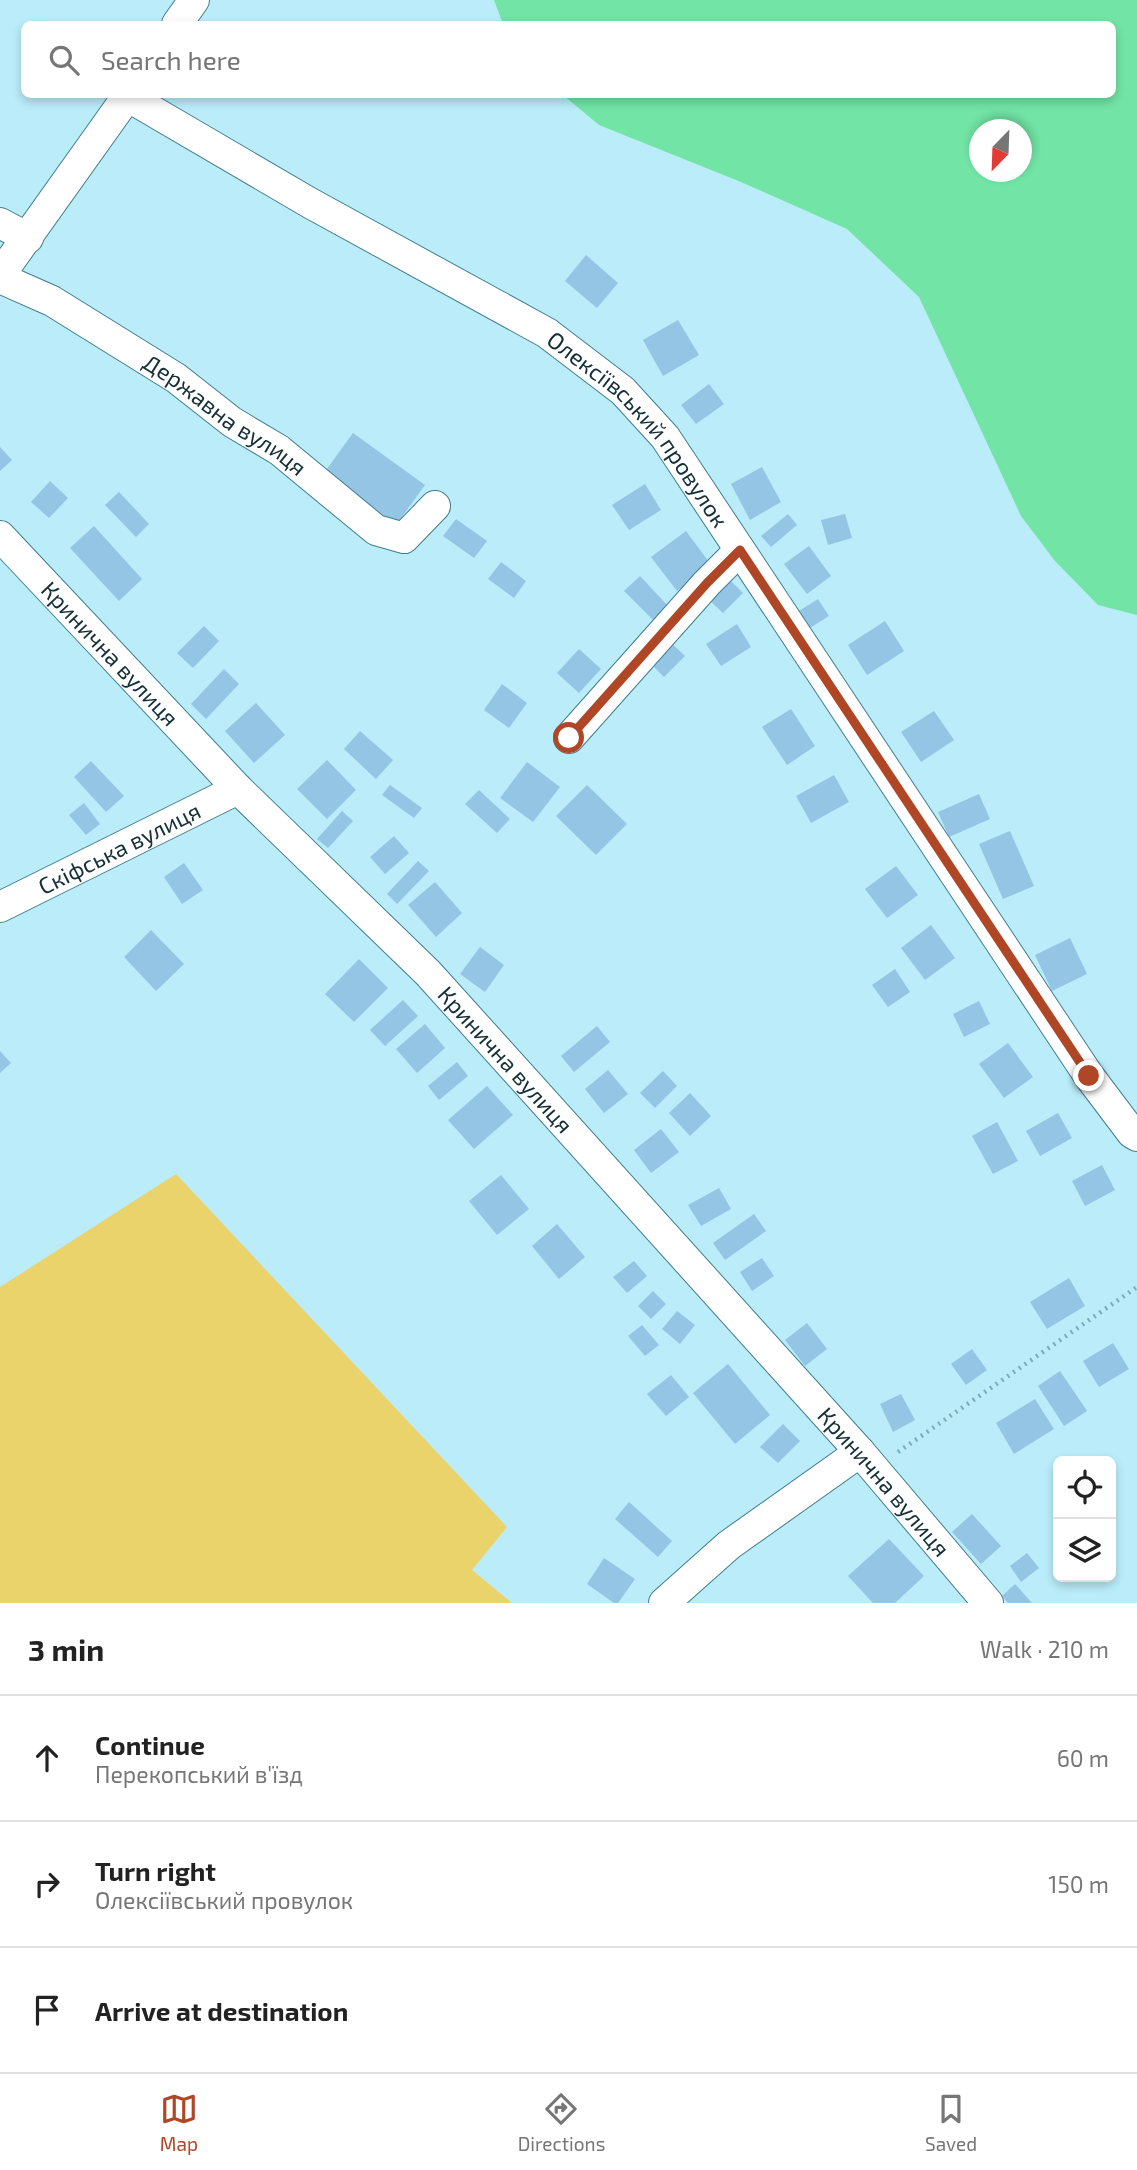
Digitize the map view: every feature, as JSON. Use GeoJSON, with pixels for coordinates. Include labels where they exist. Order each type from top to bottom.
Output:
{"type":"FeatureCollection","features":[{"type":"Feature","properties":{"kind":"street"},"geometry":{"type":"LineString","coordinates":[[179,21],[194,0]]}},
{"type":"Feature","properties":{"kind":"street","name":"Державна вулиця"},"geometry":{"type":"LineString","coordinates":[[126,98],[0,277],[52,301],[176,378],[232,422],[279,450],[376,530],[404,538],[435,506]]}},
{"type":"Feature","properties":{"kind":"street","name":"Олексіївський провулок"},"geometry":{"type":"LineString","coordinates":[[133,98],[310,203],[547,333],[623,391],[665,437],[1089,1076],[1137,1136]]}},
{"type":"Feature","properties":{"kind":"street"},"geometry":{"type":"LineString","coordinates":[[0,223],[28,238]]}},
{"type":"Feature","properties":{"kind":"street","name":"Кринична вулиця"},"geometry":{"type":"LineString","coordinates":[[0,536],[238,789],[428,973],[867,1460],[988,1603]]}},
{"type":"Feature","properties":{"kind":"street"},"geometry":{"type":"LineString","coordinates":[[569,738],[707,583],[740,550]]}},
{"type":"Feature","properties":{"kind":"street","name":"Скіфська вулиця"},"geometry":{"type":"LineString","coordinates":[[0,907],[238,789]]}},
{"type":"Feature","properties":{"kind":"street"},"geometry":{"type":"LineString","coordinates":[[664,1603],[729,1545],[867,1460]]}},
{"type":"Feature","properties":{"kind":"path"},"geometry":{"type":"LineString","coordinates":[[867,1460],[1137,1287]]}},
{"type":"Feature","properties":{"kind":"shaded area"},"geometry":{"type":"Polygon","coordinates":[[[494,0],[1137,0],[1137,615],[1098,605],[1055,561],[1021,516],[919,297],[847,229],[741,182],[599,125],[567,98],[1116,98],[1116,21],[502,21],[494,0]]]}},
{"type":"Feature","properties":{"kind":"shaded area"},"geometry":{"type":"Polygon","coordinates":[[[176,1174],[507,1527],[472,1570],[512,1603],[0,1603],[0,1287],[176,1174]]]}},
{"type":"Feature","properties":{"kind":"building"},"geometry":{"type":"Polygon","coordinates":[[[586,255],[618,283],[597,308],[565,281],[586,255]]]}},
{"type":"Feature","properties":{"kind":"building"},"geometry":{"type":"Polygon","coordinates":[[[678,320],[699,355],[663,376],[643,340],[678,320]]]}},
{"type":"Feature","properties":{"kind":"building"},"geometry":{"type":"Polygon","coordinates":[[[709,384],[724,404],[696,424],[681,405],[709,384]]]}},
{"type":"Feature","properties":{"kind":"building"},"geometry":{"type":"Polygon","coordinates":[[[353,433],[425,485],[396,525],[324,473],[353,433]]]}},
{"type":"Feature","properties":{"kind":"building"},"geometry":{"type":"Polygon","coordinates":[[[0,447],[12,460],[0,471],[0,447]]]}},
{"type":"Feature","properties":{"kind":"building"},"geometry":{"type":"Polygon","coordinates":[[[762,467],[781,502],[750,520],[731,484],[762,467]]]}},
{"type":"Feature","properties":{"kind":"building"},"geometry":{"type":"Polygon","coordinates":[[[50,481],[68,498],[49,518],[31,502],[50,481]]]}},
{"type":"Feature","properties":{"kind":"building"},"geometry":{"type":"Polygon","coordinates":[[[645,484],[661,510],[629,530],[612,505],[645,484]]]}},
{"type":"Feature","properties":{"kind":"building"},"geometry":{"type":"Polygon","coordinates":[[[119,492],[149,524],[136,537],[105,505],[119,492]]]}},
{"type":"Feature","properties":{"kind":"building"},"geometry":{"type":"Polygon","coordinates":[[[788,514],[797,525],[771,547],[761,536],[788,514]]]}},
{"type":"Feature","properties":{"kind":"building"},"geometry":{"type":"Polygon","coordinates":[[[845,514],[852,538],[828,545],[821,520],[845,514]]]}},
{"type":"Feature","properties":{"kind":"building"},"geometry":{"type":"Polygon","coordinates":[[[456,519],[487,541],[474,558],[443,536],[456,519]]]}},
{"type":"Feature","properties":{"kind":"building"},"geometry":{"type":"Polygon","coordinates":[[[94,526],[142,579],[119,601],[70,548],[94,526]]]}},
{"type":"Feature","properties":{"kind":"building"},"geometry":{"type":"Polygon","coordinates":[[[686,531],[712,566],[677,591],[651,557],[686,531]]]}},
{"type":"Feature","properties":{"kind":"building"},"geometry":{"type":"Polygon","coordinates":[[[809,546],[831,576],[807,594],[784,564],[809,546]]]}},
{"type":"Feature","properties":{"kind":"building"},"geometry":{"type":"Polygon","coordinates":[[[501,562],[526,581],[514,598],[488,579],[501,562]]]}},
{"type":"Feature","properties":{"kind":"building"},"geometry":{"type":"Polygon","coordinates":[[[640,576],[669,607],[654,621],[624,591],[640,576]]]}},
{"type":"Feature","properties":{"kind":"building"},"geometry":{"type":"Polygon","coordinates":[[[727,577],[743,593],[723,613],[707,598],[727,577]]]}},
{"type":"Feature","properties":{"kind":"building"},"geometry":{"type":"Polygon","coordinates":[[[818,599],[829,616],[805,631],[794,614],[818,599]]]}},
{"type":"Feature","properties":{"kind":"building"},"geometry":{"type":"Polygon","coordinates":[[[885,621],[904,651],[867,675],[848,645],[885,621]]]}},
{"type":"Feature","properties":{"kind":"building"},"geometry":{"type":"Polygon","coordinates":[[[737,624],[751,647],[721,666],[706,644],[737,624]]]}},
{"type":"Feature","properties":{"kind":"building"},"geometry":{"type":"Polygon","coordinates":[[[204,626],[219,641],[193,668],[177,653],[204,626]]]}},
{"type":"Feature","properties":{"kind":"building"},"geometry":{"type":"Polygon","coordinates":[[[669,641],[685,656],[664,677],[649,662],[669,641]]]}},
{"type":"Feature","properties":{"kind":"building"},"geometry":{"type":"Polygon","coordinates":[[[579,649],[601,669],[579,693],[557,673],[579,649]]]}},
{"type":"Feature","properties":{"kind":"building"},"geometry":{"type":"Polygon","coordinates":[[[224,669],[239,684],[206,719],[191,704],[224,669]]]}},
{"type":"Feature","properties":{"kind":"building"},"geometry":{"type":"Polygon","coordinates":[[[502,684],[527,703],[509,728],[484,710],[502,684]]]}},
{"type":"Feature","properties":{"kind":"building"},"geometry":{"type":"Polygon","coordinates":[[[256,703],[285,735],[254,763],[225,731],[256,703]]]}},
{"type":"Feature","properties":{"kind":"building"},"geometry":{"type":"Polygon","coordinates":[[[791,709],[815,746],[787,765],[762,727],[791,709]]]}},
{"type":"Feature","properties":{"kind":"building"},"geometry":{"type":"Polygon","coordinates":[[[934,711],[954,740],[921,762],[901,732],[934,711]]]}},
{"type":"Feature","properties":{"kind":"building"},"geometry":{"type":"Polygon","coordinates":[[[360,731],[393,760],[376,779],[344,749],[360,731]]]}},
{"type":"Feature","properties":{"kind":"building"},"geometry":{"type":"Polygon","coordinates":[[[327,760],[356,790],[327,819],[297,789],[327,760]]]}},
{"type":"Feature","properties":{"kind":"building"},"geometry":{"type":"Polygon","coordinates":[[[91,761],[124,796],[106,812],[74,777],[91,761]]]}},
{"type":"Feature","properties":{"kind":"building"},"geometry":{"type":"Polygon","coordinates":[[[527,762],[560,787],[533,822],[500,798],[527,762]]]}},
{"type":"Feature","properties":{"kind":"building"},"geometry":{"type":"Polygon","coordinates":[[[834,775],[849,802],[811,823],[796,796],[834,775]]]}},
{"type":"Feature","properties":{"kind":"building"},"geometry":{"type":"Polygon","coordinates":[[[390,785],[422,808],[414,818],[382,795],[390,785]]]}},
{"type":"Feature","properties":{"kind":"building"},"geometry":{"type":"Polygon","coordinates":[[[587,785],[627,824],[596,855],[556,816],[587,785]]]}},
{"type":"Feature","properties":{"kind":"building"},"geometry":{"type":"Polygon","coordinates":[[[479,790],[510,819],[497,833],[465,804],[479,790]]]}},
{"type":"Feature","properties":{"kind":"building"},"geometry":{"type":"Polygon","coordinates":[[[979,794],[990,819],[949,837],[938,812],[979,794]]]}},
{"type":"Feature","properties":{"kind":"building"},"geometry":{"type":"Polygon","coordinates":[[[84,803],[100,824],[86,835],[69,815],[84,803]]]}},
{"type":"Feature","properties":{"kind":"building"},"geometry":{"type":"Polygon","coordinates":[[[342,811],[353,821],[328,848],[317,839],[342,811]]]}},
{"type":"Feature","properties":{"kind":"building"},"geometry":{"type":"Polygon","coordinates":[[[1010,831],[1034,886],[1003,899],[979,844],[1010,831]]]}},
{"type":"Feature","properties":{"kind":"building"},"geometry":{"type":"Polygon","coordinates":[[[394,836],[409,853],[385,874],[370,857],[394,836]]]}},
{"type":"Feature","properties":{"kind":"building"},"geometry":{"type":"Polygon","coordinates":[[[418,861],[429,871],[397,904],[387,894],[418,861]]]}},
{"type":"Feature","properties":{"kind":"building"},"geometry":{"type":"Polygon","coordinates":[[[184,863],[203,890],[182,904],[164,877],[184,863]]]}},
{"type":"Feature","properties":{"kind":"building"},"geometry":{"type":"Polygon","coordinates":[[[896,866],[918,895],[887,918],[865,889],[896,866]]]}},
{"type":"Feature","properties":{"kind":"building"},"geometry":{"type":"Polygon","coordinates":[[[435,882],[462,913],[436,937],[408,905],[435,882]]]}},
{"type":"Feature","properties":{"kind":"building"},"geometry":{"type":"Polygon","coordinates":[[[931,925],[955,958],[925,980],[901,948],[931,925]]]}},
{"type":"Feature","properties":{"kind":"building"},"geometry":{"type":"Polygon","coordinates":[[[151,930],[184,964],[156,991],[124,957],[151,930]]]}},
{"type":"Feature","properties":{"kind":"building"},"geometry":{"type":"Polygon","coordinates":[[[1070,938],[1087,974],[1052,991],[1035,955],[1070,938]]]}},
{"type":"Feature","properties":{"kind":"building"},"geometry":{"type":"Polygon","coordinates":[[[480,947],[504,965],[485,992],[460,974],[480,947]]]}},
{"type":"Feature","properties":{"kind":"building"},"geometry":{"type":"Polygon","coordinates":[[[359,959],[388,988],[354,1022],[325,994],[359,959]]]}},
{"type":"Feature","properties":{"kind":"building"},"geometry":{"type":"Polygon","coordinates":[[[895,969],[910,992],[888,1007],[872,985],[895,969]]]}},
{"type":"Feature","properties":{"kind":"building"},"geometry":{"type":"Polygon","coordinates":[[[403,1000],[418,1016],[385,1046],[370,1030],[403,1000]]]}},
{"type":"Feature","properties":{"kind":"building"},"geometry":{"type":"Polygon","coordinates":[[[979,1001],[990,1024],[964,1037],[953,1014],[979,1001]]]}},
{"type":"Feature","properties":{"kind":"building"},"geometry":{"type":"Polygon","coordinates":[[[425,1024],[445,1048],[417,1073],[396,1049],[425,1024]]]}},
{"type":"Feature","properties":{"kind":"building"},"geometry":{"type":"Polygon","coordinates":[[[597,1026],[610,1042],[574,1072],[561,1056],[597,1026]]]}},
{"type":"Feature","properties":{"kind":"building"},"geometry":{"type":"Polygon","coordinates":[[[1008,1043],[1033,1077],[1004,1098],[979,1064],[1008,1043]]]}},
{"type":"Feature","properties":{"kind":"building"},"geometry":{"type":"Polygon","coordinates":[[[0,1051],[11,1063],[0,1073],[0,1051]]]}},
{"type":"Feature","properties":{"kind":"building"},"geometry":{"type":"Polygon","coordinates":[[[457,1062],[468,1076],[439,1100],[428,1086],[457,1062]]]}},
{"type":"Feature","properties":{"kind":"building"},"geometry":{"type":"Polygon","coordinates":[[[608,1070],[628,1094],[604,1113],[585,1089],[608,1070]]]}},
{"type":"Feature","properties":{"kind":"building"},"geometry":{"type":"Polygon","coordinates":[[[663,1071],[677,1086],[655,1108],[640,1093],[663,1071]]]}},
{"type":"Feature","properties":{"kind":"building"},"geometry":{"type":"Polygon","coordinates":[[[487,1086],[513,1115],[474,1149],[448,1120],[487,1086]]]}},
{"type":"Feature","properties":{"kind":"building"},"geometry":{"type":"Polygon","coordinates":[[[690,1093],[711,1116],[690,1136],[669,1113],[690,1093]]]}},
{"type":"Feature","properties":{"kind":"building"},"geometry":{"type":"Polygon","coordinates":[[[1058,1113],[1072,1138],[1040,1156],[1026,1131],[1058,1113]]]}},
{"type":"Feature","properties":{"kind":"building"},"geometry":{"type":"Polygon","coordinates":[[[997,1122],[1018,1161],[993,1174],[972,1136],[997,1122]]]}},
{"type":"Feature","properties":{"kind":"building"},"geometry":{"type":"Polygon","coordinates":[[[661,1129],[679,1152],[651,1173],[634,1150],[661,1129]]]}},
{"type":"Feature","properties":{"kind":"building"},"geometry":{"type":"Polygon","coordinates":[[[1102,1165],[1115,1190],[1085,1206],[1072,1181],[1102,1165]]]}},
{"type":"Feature","properties":{"kind":"building"},"geometry":{"type":"Polygon","coordinates":[[[501,1175],[529,1209],[497,1235],[469,1201],[501,1175]]]}},
{"type":"Feature","properties":{"kind":"building"},"geometry":{"type":"Polygon","coordinates":[[[719,1188],[731,1209],[701,1226],[688,1205],[719,1188]]]}},
{"type":"Feature","properties":{"kind":"building"},"geometry":{"type":"Polygon","coordinates":[[[754,1214],[766,1231],[725,1260],[713,1243],[754,1214]]]}},
{"type":"Feature","properties":{"kind":"building"},"geometry":{"type":"Polygon","coordinates":[[[557,1224],[585,1257],[559,1279],[532,1246],[557,1224]]]}},
{"type":"Feature","properties":{"kind":"building"},"geometry":{"type":"Polygon","coordinates":[[[762,1258],[774,1276],[752,1291],[740,1272],[762,1258]]]}},
{"type":"Feature","properties":{"kind":"building"},"geometry":{"type":"Polygon","coordinates":[[[634,1261],[647,1276],[627,1293],[613,1277],[634,1261]]]}},
{"type":"Feature","properties":{"kind":"building"},"geometry":{"type":"Polygon","coordinates":[[[1069,1278],[1085,1306],[1047,1329],[1030,1302],[1069,1278]]]}},
{"type":"Feature","properties":{"kind":"building"},"geometry":{"type":"Polygon","coordinates":[[[653,1291],[666,1304],[651,1319],[638,1306],[653,1291]]]}},
{"type":"Feature","properties":{"kind":"building"},"geometry":{"type":"Polygon","coordinates":[[[677,1311],[695,1325],[680,1344],[662,1329],[677,1311]]]}},
{"type":"Feature","properties":{"kind":"building"},"geometry":{"type":"Polygon","coordinates":[[[807,1323],[827,1349],[805,1366],[785,1340],[807,1323]]]}},
{"type":"Feature","properties":{"kind":"building"},"geometry":{"type":"Polygon","coordinates":[[[642,1325],[659,1345],[645,1356],[628,1336],[642,1325]]]}},
{"type":"Feature","properties":{"kind":"building"},"geometry":{"type":"Polygon","coordinates":[[[1113,1343],[1129,1369],[1099,1387],[1083,1361],[1113,1343]]]}},
{"type":"Feature","properties":{"kind":"building"},"geometry":{"type":"Polygon","coordinates":[[[972,1349],[987,1370],[966,1385],[951,1364],[972,1349]]]}},
{"type":"Feature","properties":{"kind":"building"},"geometry":{"type":"Polygon","coordinates":[[[728,1364],[770,1415],[735,1444],[693,1393],[728,1364]]]}},
{"type":"Feature","properties":{"kind":"building"},"geometry":{"type":"Polygon","coordinates":[[[1060,1371],[1087,1411],[1064,1426],[1038,1386],[1060,1371]]]}},
{"type":"Feature","properties":{"kind":"building"},"geometry":{"type":"Polygon","coordinates":[[[671,1375],[689,1397],[666,1416],[647,1394],[671,1375]]]}},
{"type":"Feature","properties":{"kind":"building"},"geometry":{"type":"Polygon","coordinates":[[[901,1394],[915,1420],[893,1432],[880,1404],[901,1394]]]}},
{"type":"Feature","properties":{"kind":"building"},"geometry":{"type":"Polygon","coordinates":[[[1035,1399],[1054,1429],[1014,1454],[996,1423],[1035,1399]]]}},
{"type":"Feature","properties":{"kind":"building"},"geometry":{"type":"Polygon","coordinates":[[[783,1424],[800,1441],[778,1463],[760,1447],[783,1424]]]}},
{"type":"Feature","properties":{"kind":"building"},"geometry":{"type":"Polygon","coordinates":[[[629,1502],[672,1541],[658,1557],[615,1519],[629,1502]]]}},
{"type":"Feature","properties":{"kind":"building"},"geometry":{"type":"Polygon","coordinates":[[[972,1514],[1001,1546],[981,1564],[952,1532],[972,1514]]]}},
{"type":"Feature","properties":{"kind":"building"},"geometry":{"type":"Polygon","coordinates":[[[889,1539],[924,1576],[895,1603],[873,1603],[848,1576],[889,1539]]]}},
{"type":"Feature","properties":{"kind":"building"},"geometry":{"type":"Polygon","coordinates":[[[1027,1553],[1039,1568],[1021,1582],[1010,1566],[1027,1553]]]}},
{"type":"Feature","properties":{"kind":"building"},"geometry":{"type":"Polygon","coordinates":[[[604,1558],[635,1579],[618,1603],[587,1584],[604,1558]]]}},
{"type":"Feature","properties":{"kind":"building"},"geometry":{"type":"Polygon","coordinates":[[[1015,1584],[1032,1603],[1008,1603],[1002,1596],[1015,1584]]]}},
{"type":"Feature","properties":{"kind":"route"},"geometry":{"type":"LineString","coordinates":[[569,738],[707,583],[740,550],[1089,1076]]}}]}
